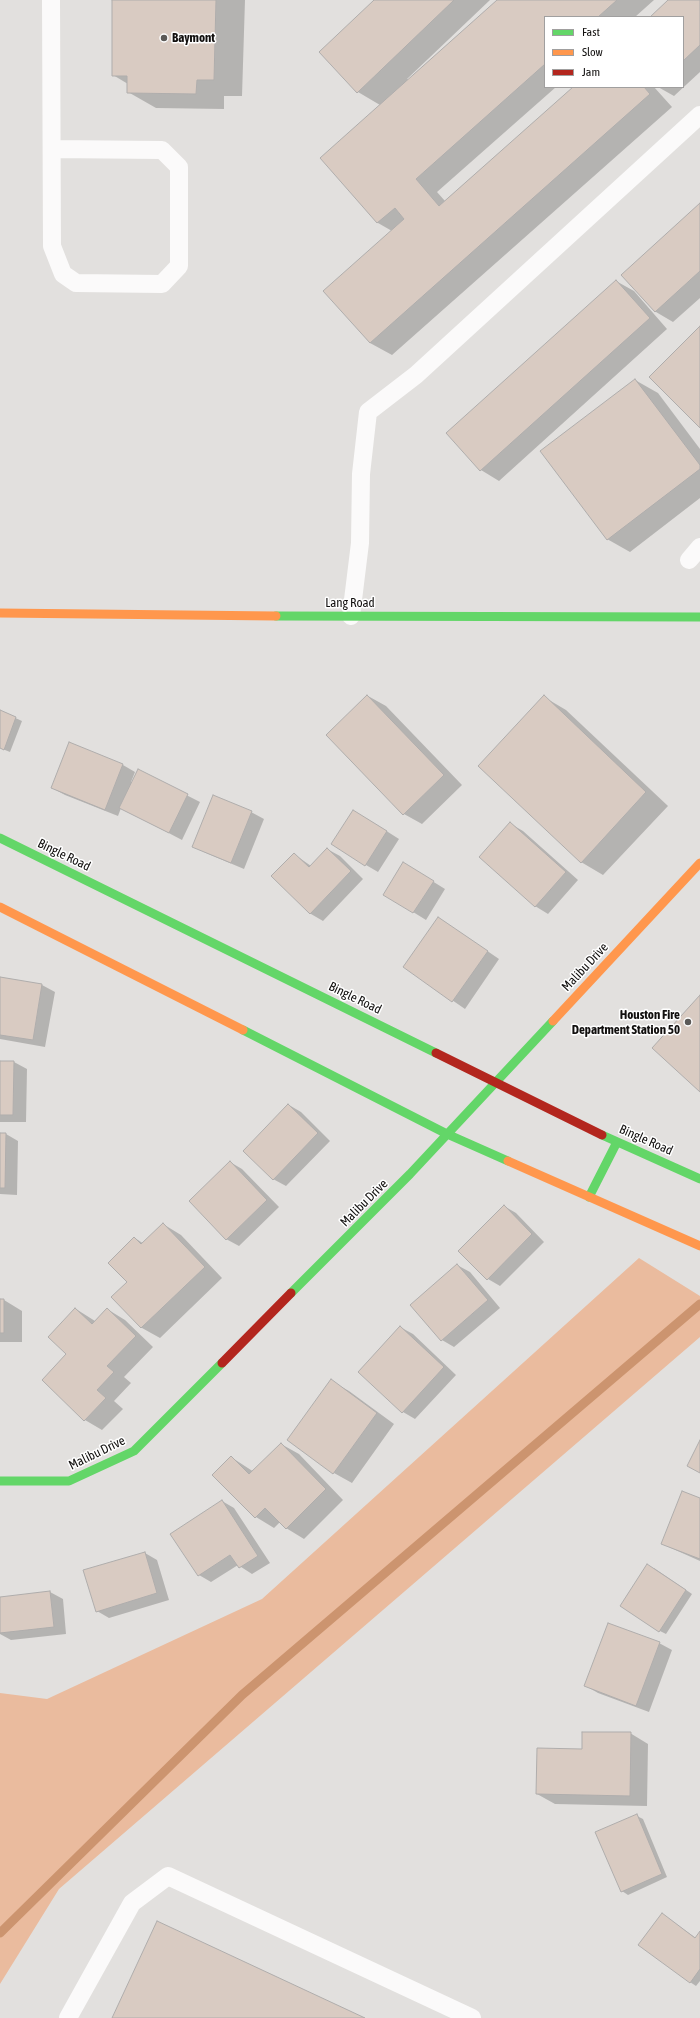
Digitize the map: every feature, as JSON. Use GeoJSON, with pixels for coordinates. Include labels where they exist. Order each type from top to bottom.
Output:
{"type":"FeatureCollection","features":[{"type":"Feature","properties":{"kind":"street","name":"Lang Road"},"geometry":{"type":"LineString","coordinates":[[0,612],[351,616],[700,617]]}},
{"type":"Feature","properties":{"kind":"street","name":"Bingle Road"},"geometry":{"type":"LineString","coordinates":[[0,838],[617,1142],[700,1179]]}},
{"type":"Feature","properties":{"kind":"street","name":"Malibu Drive"},"geometry":{"type":"LineString","coordinates":[[0,1481],[69,1481],[134,1451],[410,1174],[700,862]]}},
{"type":"Feature","properties":{"kind":"street"},"geometry":{"type":"LineString","coordinates":[[0,907],[447,1134],[700,1246]]}},
{"type":"Feature","properties":{"kind":"street"},"geometry":{"type":"LineString","coordinates":[[589,1197],[617,1142]]}},
{"type":"Feature","properties":{"kind":"lane"},"geometry":{"type":"LineString","coordinates":[[51,0],[52,246],[63,274],[76,283],[162,284],[179,266],[179,167],[162,150],[52,149]]}},
{"type":"Feature","properties":{"kind":"lane"},"geometry":{"type":"LineString","coordinates":[[351,616],[360,543],[361,474],[368,412],[416,375],[700,115]]}},
{"type":"Feature","properties":{"kind":"lane"},"geometry":{"type":"LineString","coordinates":[[68,2018],[132,1903],[168,1876],[472,2018]]}},
{"type":"Feature","properties":{"kind":"shaded area"},"geometry":{"type":"Polygon","coordinates":[[[639,1258],[700,1296],[700,1337],[59,1889],[0,1984],[0,1693],[47,1699],[262,1599],[639,1258]]]}},
{"type":"Feature","properties":{"kind":"building","name":"Baymont"},"geometry":{"type":"Polygon","coordinates":[[[112,0],[216,0],[214,80],[197,80],[196,94],[127,93],[127,76],[112,76],[112,0]]]}},
{"type":"Feature","properties":{"kind":"building"},"geometry":{"type":"Polygon","coordinates":[[[374,0],[454,0],[357,93],[319,52],[374,0]]]}},
{"type":"Feature","properties":{"kind":"building"},"geometry":{"type":"Polygon","coordinates":[[[497,0],[617,0],[599,16],[544,16],[544,65],[416,179],[439,206],[572,88],[645,88],[650,94],[370,343],[323,291],[404,219],[395,208],[377,223],[320,158],[497,0]]]}},
{"type":"Feature","properties":{"kind":"building"},"geometry":{"type":"Polygon","coordinates":[[[668,0],[700,0],[700,45],[684,60],[684,16],[651,16],[668,0]]]}},
{"type":"Feature","properties":{"kind":"building"},"geometry":{"type":"Polygon","coordinates":[[[700,203],[700,271],[655,312],[621,275],[700,203]]]}},
{"type":"Feature","properties":{"kind":"building"},"geometry":{"type":"Polygon","coordinates":[[[616,280],[650,318],[480,471],[446,433],[616,280]]]}},
{"type":"Feature","properties":{"kind":"building"},"geometry":{"type":"Polygon","coordinates":[[[700,326],[700,428],[649,377],[700,326]]]}},
{"type":"Feature","properties":{"kind":"building"},"geometry":{"type":"Polygon","coordinates":[[[635,379],[700,465],[700,469],[607,540],[540,451],[635,379]]]}},
{"type":"Feature","properties":{"kind":"building"},"geometry":{"type":"Polygon","coordinates":[[[367,695],[444,775],[403,815],[326,735],[367,695]]]}},
{"type":"Feature","properties":{"kind":"building"},"geometry":{"type":"Polygon","coordinates":[[[544,695],[646,792],[581,863],[478,766],[544,695]]]}},
{"type":"Feature","properties":{"kind":"building"},"geometry":{"type":"Polygon","coordinates":[[[0,710],[16,717],[4,750],[0,748],[0,710]]]}},
{"type":"Feature","properties":{"kind":"building"},"geometry":{"type":"Polygon","coordinates":[[[69,742],[123,764],[105,810],[51,788],[69,742]]]}},
{"type":"Feature","properties":{"kind":"building"},"geometry":{"type":"Polygon","coordinates":[[[138,769],[188,794],[169,833],[119,808],[138,769]]]}},
{"type":"Feature","properties":{"kind":"building"},"geometry":{"type":"Polygon","coordinates":[[[213,795],[252,811],[231,863],[192,847],[213,795]]]}},
{"type":"Feature","properties":{"kind":"building"},"geometry":{"type":"Polygon","coordinates":[[[353,810],[387,831],[365,866],[331,844],[353,810]]]}},
{"type":"Feature","properties":{"kind":"building"},"geometry":{"type":"Polygon","coordinates":[[[510,822],[566,872],[535,907],[479,857],[510,822]]]}},
{"type":"Feature","properties":{"kind":"building"},"geometry":{"type":"Polygon","coordinates":[[[327,848],[351,871],[310,914],[271,876],[294,853],[309,867],[327,848]]]}},
{"type":"Feature","properties":{"kind":"building"},"geometry":{"type":"Polygon","coordinates":[[[403,862],[434,881],[413,913],[383,895],[403,862]]]}},
{"type":"Feature","properties":{"kind":"building"},"geometry":{"type":"Polygon","coordinates":[[[438,917],[488,951],[452,1002],[403,967],[438,917]]]}},
{"type":"Feature","properties":{"kind":"building"},"geometry":{"type":"Polygon","coordinates":[[[0,977],[42,984],[33,1040],[0,1035],[0,977]]]}},
{"type":"Feature","properties":{"kind":"building","name":"Houston Fire Department Station 50"},"geometry":{"type":"Polygon","coordinates":[[[700,995],[700,1092],[652,1048],[700,995]]]}},
{"type":"Feature","properties":{"kind":"building"},"geometry":{"type":"Polygon","coordinates":[[[0,1061],[14,1061],[13,1115],[0,1115],[0,1061]]]}},
{"type":"Feature","properties":{"kind":"building"},"geometry":{"type":"Polygon","coordinates":[[[288,1104],[318,1133],[273,1180],[243,1151],[288,1104]]]}},
{"type":"Feature","properties":{"kind":"building"},"geometry":{"type":"Polygon","coordinates":[[[0,1133],[6,1133],[5,1188],[0,1188],[0,1133]]]}},
{"type":"Feature","properties":{"kind":"building"},"geometry":{"type":"Polygon","coordinates":[[[230,1161],[267,1200],[226,1240],[189,1201],[230,1161]]]}},
{"type":"Feature","properties":{"kind":"building"},"geometry":{"type":"Polygon","coordinates":[[[504,1205],[532,1234],[487,1280],[458,1251],[504,1205]]]}},
{"type":"Feature","properties":{"kind":"building"},"geometry":{"type":"Polygon","coordinates":[[[163,1223],[205,1267],[141,1328],[111,1297],[127,1282],[108,1263],[134,1237],[141,1244],[163,1223]]]}},
{"type":"Feature","properties":{"kind":"building"},"geometry":{"type":"Polygon","coordinates":[[[457,1264],[488,1300],[441,1341],[410,1305],[457,1264]]]}},
{"type":"Feature","properties":{"kind":"building"},"geometry":{"type":"Polygon","coordinates":[[[0,1299],[4,1299],[4,1333],[0,1333],[0,1299]]]}},
{"type":"Feature","properties":{"kind":"building"},"geometry":{"type":"Polygon","coordinates":[[[75,1308],[92,1324],[107,1308],[136,1336],[107,1366],[114,1372],[97,1390],[106,1398],[84,1421],[42,1380],[66,1354],[48,1337],[75,1308]]]}},
{"type":"Feature","properties":{"kind":"building"},"geometry":{"type":"Polygon","coordinates":[[[400,1326],[444,1367],[402,1413],[358,1372],[400,1326]]]}},
{"type":"Feature","properties":{"kind":"building"},"geometry":{"type":"Polygon","coordinates":[[[331,1379],[377,1413],[333,1474],[287,1440],[331,1379]]]}},
{"type":"Feature","properties":{"kind":"building"},"geometry":{"type":"Polygon","coordinates":[[[700,1440],[700,1473],[687,1466],[700,1440]]]}},
{"type":"Feature","properties":{"kind":"building"},"geometry":{"type":"Polygon","coordinates":[[[281,1443],[326,1489],[286,1529],[265,1508],[255,1518],[212,1475],[231,1456],[249,1474],[281,1443]]]}},
{"type":"Feature","properties":{"kind":"building"},"geometry":{"type":"Polygon","coordinates":[[[682,1491],[700,1498],[700,1559],[661,1544],[682,1491]]]}},
{"type":"Feature","properties":{"kind":"building"},"geometry":{"type":"Polygon","coordinates":[[[222,1500],[258,1556],[239,1568],[230,1555],[198,1576],[170,1534],[222,1500]]]}},
{"type":"Feature","properties":{"kind":"building"},"geometry":{"type":"Polygon","coordinates":[[[145,1552],[157,1593],[96,1612],[83,1570],[145,1552]]]}},
{"type":"Feature","properties":{"kind":"building"},"geometry":{"type":"Polygon","coordinates":[[[647,1564],[686,1590],[659,1632],[620,1606],[647,1564]]]}},
{"type":"Feature","properties":{"kind":"building"},"geometry":{"type":"Polygon","coordinates":[[[50,1591],[54,1627],[0,1633],[0,1597],[50,1591]]]}},
{"type":"Feature","properties":{"kind":"building"},"geometry":{"type":"Polygon","coordinates":[[[608,1623],[660,1642],[636,1706],[584,1686],[608,1623]]]}},
{"type":"Feature","properties":{"kind":"building"},"geometry":{"type":"Polygon","coordinates":[[[582,1732],[631,1732],[630,1796],[536,1794],[537,1748],[582,1749],[582,1732]]]}},
{"type":"Feature","properties":{"kind":"building"},"geometry":{"type":"Polygon","coordinates":[[[637,1814],[662,1874],[621,1892],[595,1832],[637,1814]]]}},
{"type":"Feature","properties":{"kind":"building"},"geometry":{"type":"Polygon","coordinates":[[[662,1913],[695,1938],[700,1931],[700,1969],[690,1983],[638,1945],[662,1913]]]}},
{"type":"Feature","properties":{"kind":"building"},"geometry":{"type":"Polygon","coordinates":[[[157,1921],[365,2018],[112,2018],[157,1921]]]}},
{"type":"Feature","properties":{"kind":"waterway"},"geometry":{"type":"LineString","coordinates":[[0,1933],[242,1695],[700,1304]]}},
{"type":"Feature","properties":{"kind":"traffic: fast"},"geometry":{"type":"LineString","coordinates":[[276,616],[700,617]]}},
{"type":"Feature","properties":{"kind":"traffic: fast"},"geometry":{"type":"LineString","coordinates":[[0,838],[436,1053]]}},
{"type":"Feature","properties":{"kind":"traffic: fast"},"geometry":{"type":"LineString","coordinates":[[291,1293],[410,1174],[553,1021]]}},
{"type":"Feature","properties":{"kind":"traffic: fast"},"geometry":{"type":"LineString","coordinates":[[243,1030],[447,1134],[508,1161]]}},
{"type":"Feature","properties":{"kind":"traffic: fast"},"geometry":{"type":"LineString","coordinates":[[602,1135],[700,1179]]}},
{"type":"Feature","properties":{"kind":"traffic: fast"},"geometry":{"type":"LineString","coordinates":[[589,1197],[617,1142]]}},
{"type":"Feature","properties":{"kind":"traffic: fast"},"geometry":{"type":"LineString","coordinates":[[0,1481],[69,1481],[134,1451],[222,1363]]}},
{"type":"Feature","properties":{"kind":"traffic: slow"},"geometry":{"type":"LineString","coordinates":[[0,613],[276,616]]}},
{"type":"Feature","properties":{"kind":"traffic: slow"},"geometry":{"type":"LineString","coordinates":[[553,1021],[700,863]]}},
{"type":"Feature","properties":{"kind":"traffic: slow"},"geometry":{"type":"LineString","coordinates":[[0,907],[243,1030]]}},
{"type":"Feature","properties":{"kind":"traffic: slow"},"geometry":{"type":"LineString","coordinates":[[508,1161],[700,1246]]}},
{"type":"Feature","properties":{"kind":"traffic: jam"},"geometry":{"type":"LineString","coordinates":[[436,1053],[602,1135]]}},
{"type":"Feature","properties":{"kind":"traffic: jam"},"geometry":{"type":"LineString","coordinates":[[222,1363],[291,1293]]}},
{"type":"Feature","properties":{"kind":"place","name":"Baymont"},"geometry":{"type":"Point","coordinates":[164,38]}},
{"type":"Feature","properties":{"kind":"place","name":"Houston Fire Department Station 50"},"geometry":{"type":"Point","coordinates":[688,1022]}}]}
